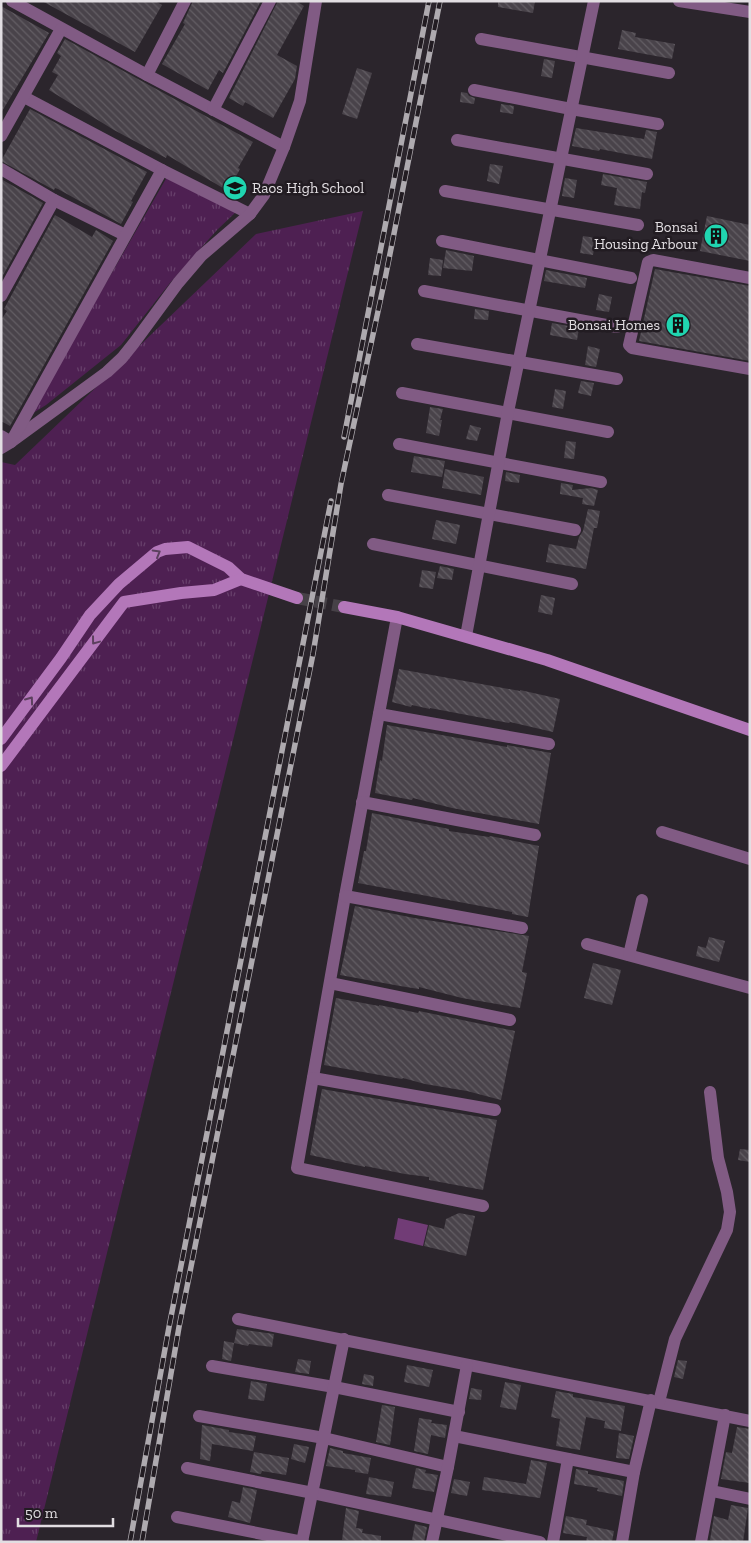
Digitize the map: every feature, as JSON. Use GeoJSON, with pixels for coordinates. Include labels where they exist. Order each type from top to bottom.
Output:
{"type":"FeatureCollection","features":[{"type":"Feature","properties":{"kind":"street"},"geometry":{"type":"LineString","coordinates":[[12,1],[147,76],[284,147]]}},
{"type":"Feature","properties":{"kind":"street"},"geometry":{"type":"LineString","coordinates":[[214,110],[270,1]]}},
{"type":"Feature","properties":{"kind":"street"},"geometry":{"type":"LineString","coordinates":[[5,442],[107,372],[122,358],[178,283],[201,256],[250,214],[264,195],[284,147],[300,101],[316,1]]}},
{"type":"Feature","properties":{"kind":"street"},"geometry":{"type":"LineString","coordinates":[[466,636],[508,412],[594,1]]}},
{"type":"Feature","properties":{"kind":"street"},"geometry":{"type":"LineString","coordinates":[[679,1],[750,12]]}},
{"type":"Feature","properties":{"kind":"street"},"geometry":{"type":"LineString","coordinates":[[147,76],[184,2]]}},
{"type":"Feature","properties":{"kind":"street"},"geometry":{"type":"LineString","coordinates":[[1,136],[61,29]]}},
{"type":"Feature","properties":{"kind":"street"},"geometry":{"type":"LineString","coordinates":[[481,39],[668,73]]}},
{"type":"Feature","properties":{"kind":"street"},"geometry":{"type":"LineString","coordinates":[[474,90],[658,124]]}},
{"type":"Feature","properties":{"kind":"street"},"geometry":{"type":"LineString","coordinates":[[24,97],[250,214]]}},
{"type":"Feature","properties":{"kind":"street"},"geometry":{"type":"LineString","coordinates":[[457,140],[647,174]]}},
{"type":"Feature","properties":{"kind":"street"},"geometry":{"type":"LineString","coordinates":[[1,169],[54,200],[125,236]]}},
{"type":"Feature","properties":{"kind":"street"},"geometry":{"type":"LineString","coordinates":[[5,442],[162,170]]}},
{"type":"Feature","properties":{"kind":"street"},"geometry":{"type":"LineString","coordinates":[[445,191],[638,225]]}},
{"type":"Feature","properties":{"kind":"street"},"geometry":{"type":"LineString","coordinates":[[1,296],[54,200]]}},
{"type":"Feature","properties":{"kind":"street"},"geometry":{"type":"LineString","coordinates":[[442,241],[631,278]]}},
{"type":"Feature","properties":{"kind":"street"},"geometry":{"type":"LineString","coordinates":[[750,278],[650,261],[647,263],[629,345],[632,348],[750,369]]}},
{"type":"Feature","properties":{"kind":"street"},"geometry":{"type":"LineString","coordinates":[[424,291],[617,328]]}},
{"type":"Feature","properties":{"kind":"street"},"geometry":{"type":"LineString","coordinates":[[417,344],[616,379]]}},
{"type":"Feature","properties":{"kind":"street"},"geometry":{"type":"LineString","coordinates":[[402,394],[508,412],[608,432]]}},
{"type":"Feature","properties":{"kind":"street"},"geometry":{"type":"LineString","coordinates":[[399,444],[601,482]]}},
{"type":"Feature","properties":{"kind":"street"},"geometry":{"type":"LineString","coordinates":[[388,495],[575,530]]}},
{"type":"Feature","properties":{"kind":"street"},"geometry":{"type":"LineString","coordinates":[[373,544],[572,584]]}},
{"type":"Feature","properties":{"kind":"street"},"geometry":{"type":"LineString","coordinates":[[11,752],[1,740],[61,658],[90,614],[120,584],[158,552],[174,547],[188,547],[228,566],[241,579],[297,598]]}},
{"type":"Feature","properties":{"kind":"street"},"geometry":{"type":"LineString","coordinates":[[1,766],[124,602],[181,592],[214,590],[241,579]]}},
{"type":"Feature","properties":{"kind":"street"},"geometry":{"type":"LineString","coordinates":[[120,584],[124,602]]}},
{"type":"Feature","properties":{"kind":"street"},"geometry":{"type":"LineString","coordinates":[[344,608],[397,617],[547,660],[750,730]]}},
{"type":"Feature","properties":{"kind":"street"},"geometry":{"type":"LineString","coordinates":[[397,617],[297,1168],[483,1206]]}},
{"type":"Feature","properties":{"kind":"street"},"geometry":{"type":"LineString","coordinates":[[379,714],[549,744]]}},
{"type":"Feature","properties":{"kind":"street"},"geometry":{"type":"LineString","coordinates":[[362,802],[535,835]]}},
{"type":"Feature","properties":{"kind":"street"},"geometry":{"type":"LineString","coordinates":[[662,832],[750,859]]}},
{"type":"Feature","properties":{"kind":"street"},"geometry":{"type":"LineString","coordinates":[[345,896],[522,928]]}},
{"type":"Feature","properties":{"kind":"street"},"geometry":{"type":"LineString","coordinates":[[629,955],[642,900]]}},
{"type":"Feature","properties":{"kind":"street"},"geometry":{"type":"LineString","coordinates":[[587,944],[750,988]]}},
{"type":"Feature","properties":{"kind":"street"},"geometry":{"type":"LineString","coordinates":[[330,983],[510,1020]]}},
{"type":"Feature","properties":{"kind":"street"},"geometry":{"type":"LineString","coordinates":[[313,1078],[495,1110]]}},
{"type":"Feature","properties":{"kind":"street"},"geometry":{"type":"LineString","coordinates":[[622,1542],[634,1472],[655,1401],[676,1339],[727,1230],[730,1212],[718,1158],[710,1092]]}},
{"type":"Feature","properties":{"kind":"street"},"geometry":{"type":"LineString","coordinates":[[238,1319],[750,1420]]}},
{"type":"Feature","properties":{"kind":"street"},"geometry":{"type":"LineString","coordinates":[[176,1517],[302,1542],[344,1339]]}},
{"type":"Feature","properties":{"kind":"street"},"geometry":{"type":"LineString","coordinates":[[432,1542],[438,1520],[467,1364]]}},
{"type":"Feature","properties":{"kind":"street"},"geometry":{"type":"LineString","coordinates":[[212,1366],[334,1387],[458,1412]]}},
{"type":"Feature","properties":{"kind":"street"},"geometry":{"type":"LineString","coordinates":[[700,1542],[712,1491],[725,1415]]}},
{"type":"Feature","properties":{"kind":"street"},"geometry":{"type":"LineString","coordinates":[[199,1416],[324,1438],[448,1467]]}},
{"type":"Feature","properties":{"kind":"street"},"geometry":{"type":"LineString","coordinates":[[454,1436],[634,1472]]}},
{"type":"Feature","properties":{"kind":"street"},"geometry":{"type":"LineString","coordinates":[[553,1542],[568,1459]]}},
{"type":"Feature","properties":{"kind":"street"},"geometry":{"type":"LineString","coordinates":[[187,1468],[540,1542]]}},
{"type":"Feature","properties":{"kind":"street"},"geometry":{"type":"LineString","coordinates":[[712,1491],[750,1499]]}},
{"type":"Feature","properties":{"kind":"green space"},"geometry":{"type":"Polygon","coordinates":[[[167,177],[236,212],[217,230],[170,283],[121,345],[46,405],[30,415],[167,177]]]}},
{"type":"Feature","properties":{"kind":"green space"},"geometry":{"type":"Polygon","coordinates":[[[363,211],[36,1542],[1,1542],[1,462],[15,465],[256,234],[363,211]]]}},
{"type":"Feature","properties":{"kind":"shaded area"},"geometry":{"type":"Polygon","coordinates":[[[398,1218],[428,1225],[423,1246],[394,1239],[398,1218]]]}},
{"type":"Feature","properties":{"kind":"building"},"geometry":{"type":"Polygon","coordinates":[[[42,1],[155,1],[162,5],[135,52],[42,1]]]}},
{"type":"Feature","properties":{"kind":"building"},"geometry":{"type":"Polygon","coordinates":[[[193,1],[261,1],[223,73],[219,70],[208,90],[162,64],[185,24],[183,23],[193,1]]]}},
{"type":"Feature","properties":{"kind":"building"},"geometry":{"type":"Polygon","coordinates":[[[278,1],[296,1],[304,6],[277,55],[297,66],[295,79],[273,118],[245,102],[243,106],[229,98],[278,1]]]}},
{"type":"Feature","properties":{"kind":"building"},"geometry":{"type":"Polygon","coordinates":[[[498,1],[535,1],[533,13],[498,7],[498,1]]]}},
{"type":"Feature","properties":{"kind":"building"},"geometry":{"type":"Polygon","coordinates":[[[1,6],[49,33],[1,113],[1,6]]]}},
{"type":"Feature","properties":{"kind":"building"},"geometry":{"type":"Polygon","coordinates":[[[622,30],[636,33],[635,37],[675,44],[672,59],[618,49],[622,30]]]}},
{"type":"Feature","properties":{"kind":"building"},"geometry":{"type":"Polygon","coordinates":[[[65,39],[253,142],[238,168],[240,169],[228,191],[167,155],[166,158],[114,130],[49,90],[58,75],[52,72],[61,56],[57,53],[65,39]]]}},
{"type":"Feature","properties":{"kind":"building"},"geometry":{"type":"Polygon","coordinates":[[[544,59],[555,61],[552,78],[541,76],[544,59]]]}},
{"type":"Feature","properties":{"kind":"building"},"geometry":{"type":"Polygon","coordinates":[[[357,68],[372,73],[357,119],[342,114],[357,68]]]}},
{"type":"Feature","properties":{"kind":"building"},"geometry":{"type":"Polygon","coordinates":[[[461,92],[475,98],[474,104],[460,102],[461,92]]]}},
{"type":"Feature","properties":{"kind":"building"},"geometry":{"type":"Polygon","coordinates":[[[501,104],[514,106],[513,114],[500,112],[501,104]]]}},
{"type":"Feature","properties":{"kind":"building"},"geometry":{"type":"Polygon","coordinates":[[[30,109],[147,172],[121,224],[58,189],[55,188],[54,190],[1,161],[30,109]]]}},
{"type":"Feature","properties":{"kind":"building"},"geometry":{"type":"Polygon","coordinates":[[[576,128],[644,139],[646,130],[657,132],[652,159],[600,149],[599,151],[572,146],[576,128]]]}},
{"type":"Feature","properties":{"kind":"building"},"geometry":{"type":"Polygon","coordinates":[[[490,164],[503,166],[499,184],[487,181],[490,164]]]}},
{"type":"Feature","properties":{"kind":"building"},"geometry":{"type":"Polygon","coordinates":[[[603,174],[647,182],[645,193],[642,192],[640,209],[614,205],[617,188],[601,185],[603,174]]]}},
{"type":"Feature","properties":{"kind":"building"},"geometry":{"type":"Polygon","coordinates":[[[565,178],[577,180],[574,198],[562,196],[565,178]]]}},
{"type":"Feature","properties":{"kind":"building"},"geometry":{"type":"Polygon","coordinates":[[[1,179],[43,203],[1,279],[1,179]]]}},
{"type":"Feature","properties":{"kind":"building"},"geometry":{"type":"Polygon","coordinates":[[[55,215],[92,237],[96,230],[113,241],[10,426],[1,421],[1,320],[7,311],[4,309],[55,215]]]}},
{"type":"Feature","properties":{"kind":"building"},"geometry":{"type":"Polygon","coordinates":[[[707,216],[750,225],[750,261],[700,251],[707,216]]]}},
{"type":"Feature","properties":{"kind":"building"},"geometry":{"type":"Polygon","coordinates":[[[583,236],[596,238],[593,255],[580,253],[583,236]]]}},
{"type":"Feature","properties":{"kind":"building"},"geometry":{"type":"Polygon","coordinates":[[[446,250],[474,256],[472,271],[443,268],[446,250]]]}},
{"type":"Feature","properties":{"kind":"building"},"geometry":{"type":"Polygon","coordinates":[[[430,258],[443,260],[441,276],[428,275],[430,258]]]}},
{"type":"Feature","properties":{"kind":"building","name":"Bonsai Homes"},"geometry":{"type":"Polygon","coordinates":[[[655,269],[750,286],[750,361],[639,341],[655,269]]]}},
{"type":"Feature","properties":{"kind":"building"},"geometry":{"type":"Polygon","coordinates":[[[546,270],[587,278],[585,288],[544,281],[546,270]]]}},
{"type":"Feature","properties":{"kind":"building"},"geometry":{"type":"Polygon","coordinates":[[[599,294],[612,297],[609,312],[596,310],[599,294]]]}},
{"type":"Feature","properties":{"kind":"building"},"geometry":{"type":"Polygon","coordinates":[[[475,309],[489,311],[488,320],[474,319],[475,309]]]}},
{"type":"Feature","properties":{"kind":"building"},"geometry":{"type":"Polygon","coordinates":[[[552,323],[579,328],[577,340],[550,335],[552,323]]]}},
{"type":"Feature","properties":{"kind":"building"},"geometry":{"type":"Polygon","coordinates":[[[588,346],[600,349],[596,367],[585,365],[588,346]]]}},
{"type":"Feature","properties":{"kind":"building"},"geometry":{"type":"Polygon","coordinates":[[[581,381],[594,383],[591,396],[578,393],[581,381]]]}},
{"type":"Feature","properties":{"kind":"building"},"geometry":{"type":"Polygon","coordinates":[[[555,389],[566,391],[563,409],[552,407],[555,389]]]}},
{"type":"Feature","properties":{"kind":"building"},"geometry":{"type":"Polygon","coordinates":[[[430,407],[443,409],[439,436],[426,433],[430,407]]]}},
{"type":"Feature","properties":{"kind":"building"},"geometry":{"type":"Polygon","coordinates":[[[470,425],[481,428],[477,441],[466,439],[470,425]]]}},
{"type":"Feature","properties":{"kind":"building"},"geometry":{"type":"Polygon","coordinates":[[[566,441],[576,442],[574,459],[564,458],[566,441]]]}},
{"type":"Feature","properties":{"kind":"building"},"geometry":{"type":"Polygon","coordinates":[[[414,456],[445,461],[442,477],[411,472],[414,456]]]}},
{"type":"Feature","properties":{"kind":"building"},"geometry":{"type":"Polygon","coordinates":[[[445,469],[484,477],[481,495],[442,488],[445,469]]]}},
{"type":"Feature","properties":{"kind":"building"},"geometry":{"type":"Polygon","coordinates":[[[506,472],[520,475],[519,483],[505,481],[506,472]]]}},
{"type":"Feature","properties":{"kind":"building"},"geometry":{"type":"Polygon","coordinates":[[[561,483],[573,485],[572,490],[591,488],[598,490],[594,506],[582,504],[583,498],[560,494],[561,483]]]}},
{"type":"Feature","properties":{"kind":"building"},"geometry":{"type":"Polygon","coordinates":[[[588,509],[600,511],[597,528],[594,528],[586,569],[546,562],[549,544],[576,549],[579,537],[583,531],[588,509]]]}},
{"type":"Feature","properties":{"kind":"building"},"geometry":{"type":"Polygon","coordinates":[[[436,520],[460,525],[456,544],[432,539],[436,520]]]}},
{"type":"Feature","properties":{"kind":"building"},"geometry":{"type":"Polygon","coordinates":[[[440,566],[454,569],[452,580],[437,578],[440,566]]]}},
{"type":"Feature","properties":{"kind":"building"},"geometry":{"type":"Polygon","coordinates":[[[422,570],[436,572],[433,589],[419,587],[422,570]]]}},
{"type":"Feature","properties":{"kind":"building"},"geometry":{"type":"Polygon","coordinates":[[[541,595],[555,598],[552,615],[538,612],[541,595]]]}},
{"type":"Feature","properties":{"kind":"building"},"geometry":{"type":"Polygon","coordinates":[[[399,669],[520,690],[560,699],[553,732],[510,722],[412,705],[411,707],[392,702],[399,669]]]}},
{"type":"Feature","properties":{"kind":"building"},"geometry":{"type":"Polygon","coordinates":[[[387,725],[551,753],[539,824],[452,808],[413,798],[412,800],[375,793],[387,725]]]}},
{"type":"Feature","properties":{"kind":"building"},"geometry":{"type":"Polygon","coordinates":[[[372,813],[449,829],[449,831],[490,836],[539,846],[528,917],[512,914],[512,912],[358,883],[364,851],[366,851],[372,813]]]}},
{"type":"Feature","properties":{"kind":"building"},"geometry":{"type":"Polygon","coordinates":[[[355,906],[414,918],[529,936],[522,972],[527,973],[520,1008],[462,998],[419,987],[419,989],[340,975],[355,906]]]}},
{"type":"Feature","properties":{"kind":"building"},"geometry":{"type":"Polygon","coordinates":[[[709,937],[725,941],[719,962],[696,956],[698,946],[706,948],[709,937]]]}},
{"type":"Feature","properties":{"kind":"building"},"geometry":{"type":"Polygon","coordinates":[[[593,963],[621,970],[612,1005],[584,998],[593,963]]]}},
{"type":"Feature","properties":{"kind":"building"},"geometry":{"type":"Polygon","coordinates":[[[336,998],[418,1013],[419,1011],[515,1031],[501,1100],[403,1078],[324,1065],[336,998]]]}},
{"type":"Feature","properties":{"kind":"building"},"geometry":{"type":"Polygon","coordinates":[[[322,1089],[497,1120],[483,1190],[429,1180],[429,1177],[365,1167],[310,1155],[322,1089]]]}},
{"type":"Feature","properties":{"kind":"building"},"geometry":{"type":"Polygon","coordinates":[[[740,1149],[750,1150],[750,1162],[738,1160],[740,1149]]]}},
{"type":"Feature","properties":{"kind":"building"},"geometry":{"type":"Polygon","coordinates":[[[459,1213],[475,1216],[466,1256],[424,1246],[429,1225],[444,1229],[446,1219],[459,1213]]]}},
{"type":"Feature","properties":{"kind":"building"},"geometry":{"type":"Polygon","coordinates":[[[237,1329],[274,1334],[272,1347],[249,1344],[248,1346],[234,1343],[237,1329]]]}},
{"type":"Feature","properties":{"kind":"building"},"geometry":{"type":"Polygon","coordinates":[[[224,1341],[234,1343],[231,1361],[222,1359],[224,1341]]]}},
{"type":"Feature","properties":{"kind":"building"},"geometry":{"type":"Polygon","coordinates":[[[298,1359],[311,1361],[309,1374],[295,1372],[298,1359]]]}},
{"type":"Feature","properties":{"kind":"building"},"geometry":{"type":"Polygon","coordinates":[[[678,1360],[687,1361],[683,1379],[674,1377],[678,1360]]]}},
{"type":"Feature","properties":{"kind":"building"},"geometry":{"type":"Polygon","coordinates":[[[407,1365],[433,1370],[429,1387],[404,1382],[407,1365]]]}},
{"type":"Feature","properties":{"kind":"building"},"geometry":{"type":"Polygon","coordinates":[[[364,1374],[374,1376],[373,1386],[362,1384],[364,1374]]]}},
{"type":"Feature","properties":{"kind":"building"},"geometry":{"type":"Polygon","coordinates":[[[251,1381],[267,1384],[264,1401],[248,1399],[251,1381]]]}},
{"type":"Feature","properties":{"kind":"building"},"geometry":{"type":"Polygon","coordinates":[[[505,1382],[521,1385],[516,1410],[500,1407],[505,1382]]]}},
{"type":"Feature","properties":{"kind":"building"},"geometry":{"type":"Polygon","coordinates":[[[471,1388],[482,1390],[481,1400],[469,1399],[471,1388]]]}},
{"type":"Feature","properties":{"kind":"building"},"geometry":{"type":"Polygon","coordinates":[[[556,1391],[573,1394],[573,1397],[625,1406],[621,1431],[604,1428],[605,1421],[586,1417],[580,1450],[556,1446],[560,1419],[551,1417],[556,1391]]]}},
{"type":"Feature","properties":{"kind":"building"},"geometry":{"type":"Polygon","coordinates":[[[382,1405],[395,1407],[390,1445],[376,1442],[382,1405]]]}},
{"type":"Feature","properties":{"kind":"building"},"geometry":{"type":"Polygon","coordinates":[[[419,1418],[432,1420],[431,1423],[447,1425],[445,1438],[431,1435],[428,1454],[414,1451],[419,1418]]]}},
{"type":"Feature","properties":{"kind":"building"},"geometry":{"type":"Polygon","coordinates":[[[202,1425],[256,1436],[253,1451],[212,1444],[210,1461],[200,1459],[202,1425]]]}},
{"type":"Feature","properties":{"kind":"building"},"geometry":{"type":"Polygon","coordinates":[[[737,1427],[750,1429],[750,1483],[721,1479],[726,1452],[732,1453],[737,1427]]]}},
{"type":"Feature","properties":{"kind":"building"},"geometry":{"type":"Polygon","coordinates":[[[619,1433],[634,1436],[629,1459],[616,1458],[619,1433]]]}},
{"type":"Feature","properties":{"kind":"building"},"geometry":{"type":"Polygon","coordinates":[[[294,1444],[309,1447],[305,1463],[291,1459],[294,1444]]]}},
{"type":"Feature","properties":{"kind":"building"},"geometry":{"type":"Polygon","coordinates":[[[330,1448],[343,1451],[343,1453],[371,1458],[368,1474],[326,1466],[330,1448]]]}},
{"type":"Feature","properties":{"kind":"building"},"geometry":{"type":"Polygon","coordinates":[[[254,1452],[289,1458],[286,1475],[262,1471],[261,1474],[250,1472],[254,1452]]]}},
{"type":"Feature","properties":{"kind":"building"},"geometry":{"type":"Polygon","coordinates":[[[531,1460],[547,1463],[540,1498],[482,1490],[484,1477],[526,1484],[531,1460]]]}},
{"type":"Feature","properties":{"kind":"building"},"geometry":{"type":"Polygon","coordinates":[[[416,1468],[426,1470],[425,1473],[438,1475],[434,1492],[412,1488],[416,1468]]]}},
{"type":"Feature","properties":{"kind":"building"},"geometry":{"type":"Polygon","coordinates":[[[576,1469],[588,1471],[588,1474],[624,1481],[622,1496],[597,1491],[598,1488],[574,1484],[576,1469]]]}},
{"type":"Feature","properties":{"kind":"building"},"geometry":{"type":"Polygon","coordinates":[[[369,1477],[394,1482],[391,1497],[366,1494],[369,1477]]]}},
{"type":"Feature","properties":{"kind":"building"},"geometry":{"type":"Polygon","coordinates":[[[454,1479],[470,1482],[467,1496],[451,1493],[454,1479]]]}},
{"type":"Feature","properties":{"kind":"building"},"geometry":{"type":"Polygon","coordinates":[[[243,1487],[257,1490],[250,1523],[228,1517],[232,1501],[240,1503],[243,1487]]]}},
{"type":"Feature","properties":{"kind":"building"},"geometry":{"type":"Polygon","coordinates":[[[731,1505],[748,1508],[743,1542],[717,1542],[710,1540],[714,1516],[728,1520],[731,1505]]]}},
{"type":"Feature","properties":{"kind":"building"},"geometry":{"type":"Polygon","coordinates":[[[346,1508],[359,1511],[356,1528],[363,1529],[362,1533],[381,1536],[381,1542],[342,1540],[346,1508]]]}},
{"type":"Feature","properties":{"kind":"building"},"geometry":{"type":"Polygon","coordinates":[[[566,1516],[587,1520],[586,1525],[614,1531],[612,1542],[586,1542],[587,1537],[563,1533],[566,1516]]]}},
{"type":"Feature","properties":{"kind":"building"},"geometry":{"type":"Polygon","coordinates":[[[415,1524],[427,1527],[424,1542],[412,1540],[415,1524]]]}},
{"type":"Feature","properties":{"kind":"tunnel"},"geometry":{"type":"LineString","coordinates":[[297,598],[344,607]]}},
{"type":"Feature","properties":{"kind":"railway"},"geometry":{"type":"LineString","coordinates":[[344,437],[429,1]]}},
{"type":"Feature","properties":{"kind":"railway"},"geometry":{"type":"LineString","coordinates":[[142,1542],[179,1327],[313,654],[341,484],[386,274],[440,1]]}},
{"type":"Feature","properties":{"kind":"railway"},"geometry":{"type":"LineString","coordinates":[[130,1542],[169,1327],[331,501]]}},
{"type":"Feature","properties":{"kind":"place","name":"Raos High School"},"geometry":{"type":"Point","coordinates":[235,188]}},
{"type":"Feature","properties":{"kind":"place","name":"Bonsai Housing Arbour"},"geometry":{"type":"Point","coordinates":[716,236]}},
{"type":"Feature","properties":{"kind":"place","name":"Bonsai Homes"},"geometry":{"type":"Point","coordinates":[678,325]}}]}
